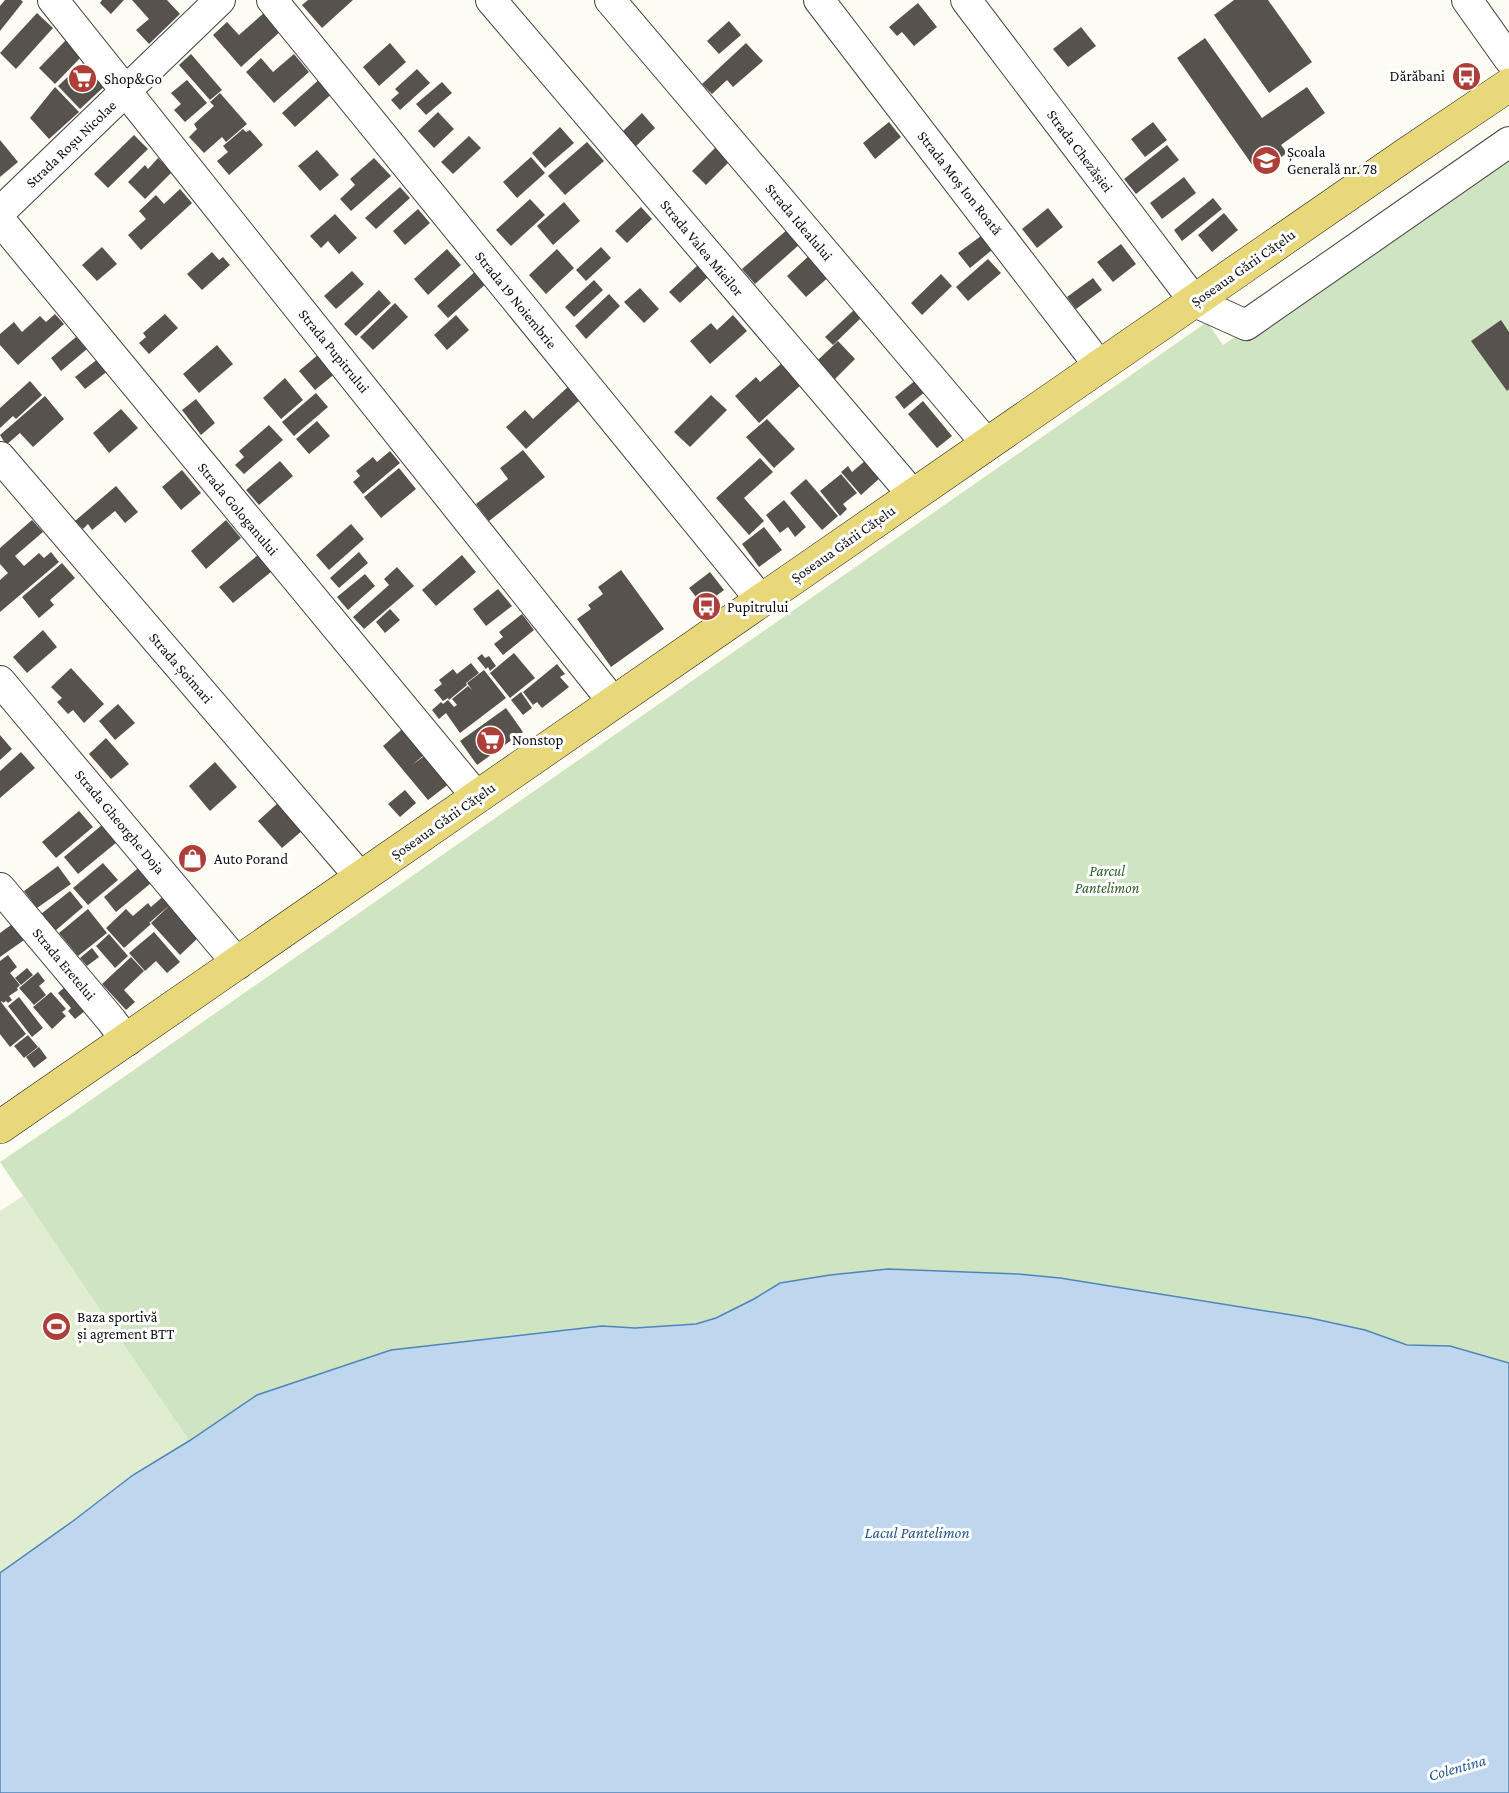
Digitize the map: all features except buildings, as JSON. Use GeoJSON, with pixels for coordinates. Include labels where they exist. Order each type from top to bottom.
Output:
{"type":"FeatureCollection","features":[{"type":"Feature","properties":{"kind":"main road","name":"Șoseaua Gării Cățelu"},"geometry":{"type":"LineString","coordinates":[[0,1127],[1509,85]]}},
{"type":"Feature","properties":{"kind":"street","name":"Strada Pupitrului"},"geometry":{"type":"LineString","coordinates":[[53,0],[614,703]]}},
{"type":"Feature","properties":{"kind":"street","name":"Strada Roșu Nicolae"},"geometry":{"type":"LineString","coordinates":[[0,212],[220,0]]}},
{"type":"Feature","properties":{"kind":"street","name":"Strada 19 Noiembrie"},"geometry":{"type":"LineString","coordinates":[[272,0],[761,600]]}},
{"type":"Feature","properties":{"kind":"street","name":"Strada Valea Mieilor"},"geometry":{"type":"LineString","coordinates":[[491,0],[913,495]]}},
{"type":"Feature","properties":{"kind":"street","name":"Strada Idealului"},"geometry":{"type":"LineString","coordinates":[[610,0],[987,444]]}},
{"type":"Feature","properties":{"kind":"street","name":"Strada Moș Ion Roată"},"geometry":{"type":"LineString","coordinates":[[819,0],[1099,367]]}},
{"type":"Feature","properties":{"kind":"street","name":"Strada Chezășiei"},"geometry":{"type":"LineString","coordinates":[[966,0],[1195,302]]}},
{"type":"Feature","properties":{"kind":"street"},"geometry":{"type":"LineString","coordinates":[[1467,0],[1509,59]]}},
{"type":"Feature","properties":{"kind":"street"},"geometry":{"type":"LineString","coordinates":[[1195,302],[1246,325],[1509,142]]}},
{"type":"Feature","properties":{"kind":"street","name":"Strada Gologanului"},"geometry":{"type":"LineString","coordinates":[[0,220],[477,797]]}},
{"type":"Feature","properties":{"kind":"street","name":"Strada Șoimari"},"geometry":{"type":"LineString","coordinates":[[0,457],[361,878]]}},
{"type":"Feature","properties":{"kind":"street","name":"Strada Gheorghe Doja"},"geometry":{"type":"LineString","coordinates":[[0,681],[238,964]]}},
{"type":"Feature","properties":{"kind":"street","name":"Strada Eretelui"},"geometry":{"type":"LineString","coordinates":[[0,888],[127,1041]]}},
{"type":"Feature","properties":{"kind":"green space","name":"Parcul Pantelimon"},"geometry":{"type":"Polygon","coordinates":[[[1509,152],[1509,1363],[1450,1346],[1407,1345],[1365,1330],[1310,1318],[780,1283],[731,1312],[702,1323],[659,1327],[602,1326],[257,1395],[189,1441],[0,1162],[1207,322],[1223,345],[1509,152]]]}},
{"type":"Feature","properties":{"kind":"green space","name":"Baza sportivă și agrement BTT"},"geometry":{"type":"Polygon","coordinates":[[[23,1196],[189,1441],[133,1475],[0,1573],[0,1211],[23,1196]]]}},
{"type":"Feature","properties":{"kind":"water","name":"Lacul Pantelimon"},"geometry":{"type":"Polygon","coordinates":[[[888,1269],[1060,1278],[1310,1318],[1365,1330],[1407,1345],[1450,1346],[1509,1363],[1509,1793],[0,1793],[0,1573],[133,1475],[257,1395],[391,1350],[602,1326],[635,1328],[696,1324],[716,1318],[780,1283],[888,1269]]]}},
{"type":"Feature","properties":{"kind":"place","name":"Dărăbani"},"geometry":{"type":"Point","coordinates":[1466,76]}},
{"type":"Feature","properties":{"kind":"place","name":"Shop&Go"},"geometry":{"type":"Point","coordinates":[83,79]}},
{"type":"Feature","properties":{"kind":"place","name":"Școala Generală nr. 78"},"geometry":{"type":"Point","coordinates":[1266,161]}},
{"type":"Feature","properties":{"kind":"place","name":"Pupitrului"},"geometry":{"type":"Point","coordinates":[706,607]}},
{"type":"Feature","properties":{"kind":"place","name":"Nonstop"},"geometry":{"type":"Point","coordinates":[491,740]}},
{"type":"Feature","properties":{"kind":"place","name":"Auto Porand"},"geometry":{"type":"Point","coordinates":[193,859]}},
{"type":"Feature","properties":{"kind":"place","name":"Baza sportivă și agrement BTT"},"geometry":{"type":"Point","coordinates":[56,1326]}},
{"type":"Feature","properties":{"kind":"water label","name":"Colentina"},"geometry":{"type":"Point","coordinates":[1457,1767]}}]}
